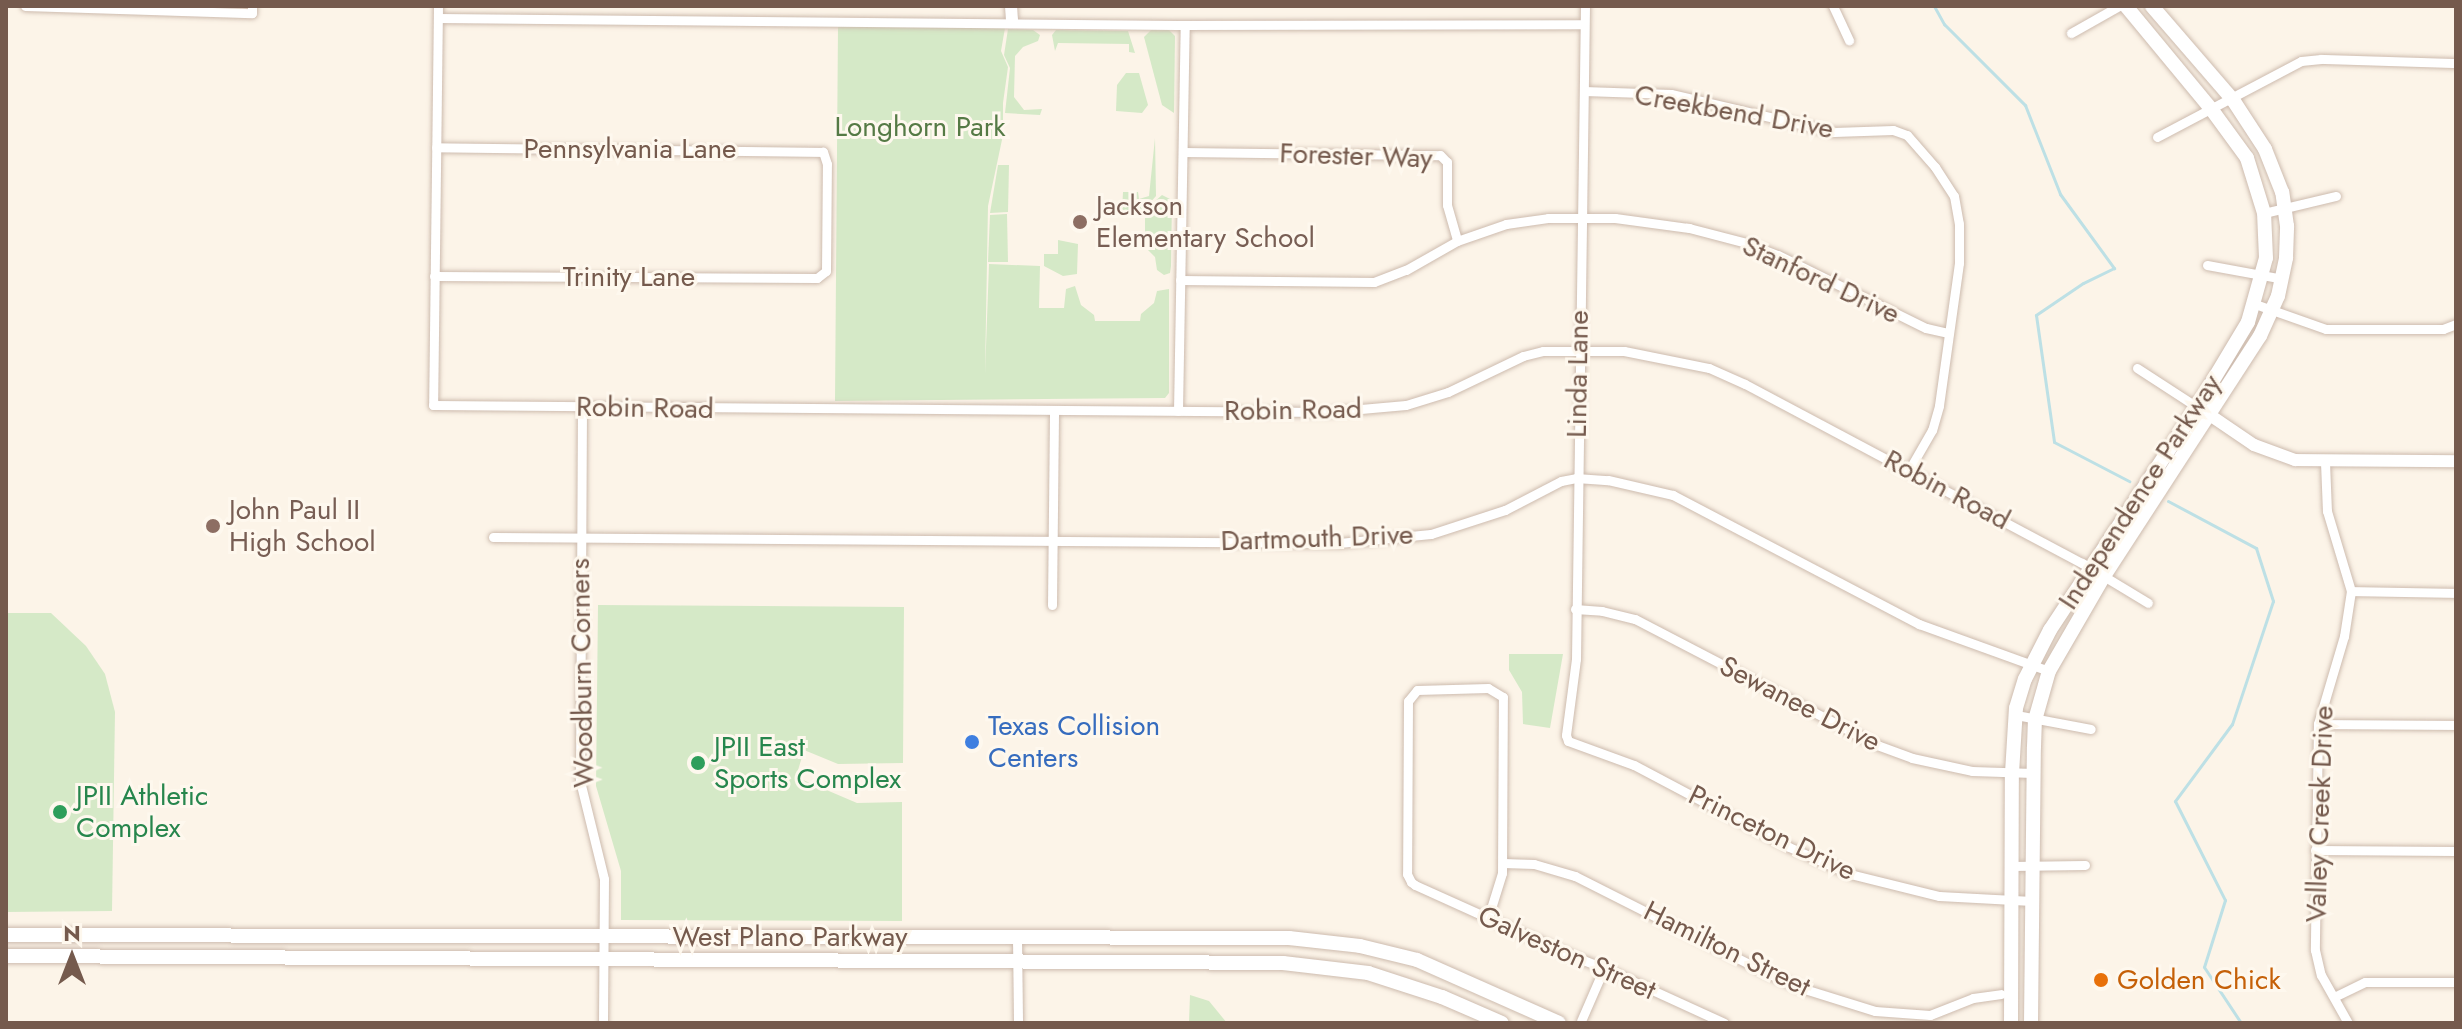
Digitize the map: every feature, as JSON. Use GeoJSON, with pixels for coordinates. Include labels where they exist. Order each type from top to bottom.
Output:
{"type":"FeatureCollection","features":[{"type":"Feature","properties":{"kind":"main road","name":"Independence Parkway"},"geometry":{"type":"LineString","coordinates":[[2126,6],[2212,110],[2247,158],[2264,213],[2267,246],[2264,275],[2255,304],[2204,411]]}},
{"type":"Feature","properties":{"kind":"main road","name":"Independence Parkway"},"geometry":{"type":"LineString","coordinates":[[2011,1023],[2012,773],[2016,715],[2031,664],[2098,572],[2272,313],[2283,279],[2288,242],[2285,209],[2265,149],[2233,100],[2152,6]]}},
{"type":"Feature","properties":{"kind":"main road","name":"Independence Parkway"},"geometry":{"type":"LineString","coordinates":[[2031,1023],[2035,720],[2049,671],[2098,572]]}},
{"type":"Feature","properties":{"kind":"main road","name":"West Plano Parkway"},"geometry":{"type":"LineString","coordinates":[[6,935],[1289,938],[1345,944],[1417,960],[1559,1023]]}},
{"type":"Feature","properties":{"kind":"main road"},"geometry":{"type":"LineString","coordinates":[[149,955],[150,935]]}},
{"type":"Feature","properties":{"kind":"main road"},"geometry":{"type":"LineString","coordinates":[[800,937],[800,961]]}},
{"type":"Feature","properties":{"kind":"main road","name":"West Plano Parkway"},"geometry":{"type":"LineString","coordinates":[[6,956],[1329,966],[1405,984],[1502,1023]]}},
{"type":"Feature","properties":{"kind":"street"},"geometry":{"type":"LineString","coordinates":[[25,6],[252,9]]}},
{"type":"Feature","properties":{"kind":"street"},"geometry":{"type":"LineString","coordinates":[[434,276],[438,6]]}},
{"type":"Feature","properties":{"kind":"street"},"geometry":{"type":"LineString","coordinates":[[1011,6],[1012,22]]}},
{"type":"Feature","properties":{"kind":"street","name":"Linda Lane"},"geometry":{"type":"LineString","coordinates":[[1568,741],[1566,735],[1576,659],[1576,478],[1585,6]]}},
{"type":"Feature","properties":{"kind":"street"},"geometry":{"type":"LineString","coordinates":[[1833,6],[1849,41]]}},
{"type":"Feature","properties":{"kind":"street"},"geometry":{"type":"LineString","coordinates":[[2071,33],[2119,6]]}},
{"type":"Feature","properties":{"kind":"street"},"geometry":{"type":"LineString","coordinates":[[438,18],[1185,25],[1584,24]]}},
{"type":"Feature","properties":{"kind":"street"},"geometry":{"type":"LineString","coordinates":[[1178,411],[1185,25]]}},
{"type":"Feature","properties":{"kind":"street"},"geometry":{"type":"LineString","coordinates":[[2157,137],[2233,100],[2301,61],[2456,63]]}},
{"type":"Feature","properties":{"kind":"street","name":"Creekbend Drive"},"geometry":{"type":"LineString","coordinates":[[1584,91],[1671,94],[1834,132],[1893,130],[1907,135],[1946,182],[1956,208],[1959,263],[1939,406],[1932,430],[1909,470]]}},
{"type":"Feature","properties":{"kind":"street","name":"Pennsylvania Lane"},"geometry":{"type":"LineString","coordinates":[[436,147],[823,152],[827,164],[823,276]]}},
{"type":"Feature","properties":{"kind":"street","name":"Forester Way"},"geometry":{"type":"LineString","coordinates":[[1183,152],[1440,155],[1447,162],[1447,205],[1457,241]]}},
{"type":"Feature","properties":{"kind":"street"},"geometry":{"type":"LineString","coordinates":[[2264,213],[2336,196]]}},
{"type":"Feature","properties":{"kind":"street","name":"Stanford Drive"},"geometry":{"type":"LineString","coordinates":[[1180,280],[1374,282],[1406,270],[1457,241],[1526,219],[1581,218],[1656,223],[1746,243],[1778,255],[1926,328],[1947,333]]}},
{"type":"Feature","properties":{"kind":"street"},"geometry":{"type":"LineString","coordinates":[[2207,265],[2283,279]]}},
{"type":"Feature","properties":{"kind":"street","name":"Trinity Lane"},"geometry":{"type":"LineString","coordinates":[[434,276],[823,276]]}},
{"type":"Feature","properties":{"kind":"street","name":"Robin Road"},"geometry":{"type":"LineString","coordinates":[[434,276],[433,405],[1327,412],[1406,405],[1448,392],[1523,356],[1578,350],[1624,351],[1709,368],[1909,470],[2098,572],[2148,603]]}},
{"type":"Feature","properties":{"kind":"street"},"geometry":{"type":"LineString","coordinates":[[2255,304],[2272,313],[2326,329],[2443,329],[2456,324]]}},
{"type":"Feature","properties":{"kind":"street"},"geometry":{"type":"LineString","coordinates":[[2137,368],[2254,445],[2295,460],[2456,461]]}},
{"type":"Feature","properties":{"kind":"street","name":"Woodburn Corners"},"geometry":{"type":"LineString","coordinates":[[582,407],[580,781],[603,867],[603,1023]]}},
{"type":"Feature","properties":{"kind":"street"},"geometry":{"type":"LineString","coordinates":[[1052,605],[1054,411]]}},
{"type":"Feature","properties":{"kind":"street","name":"Valley Creek Drive"},"geometry":{"type":"LineString","coordinates":[[2325,462],[2327,511],[2351,591],[2344,636],[2318,724],[2315,850],[2317,965],[2348,1023]]}},
{"type":"Feature","properties":{"kind":"street","name":"Dartmouth Drive"},"geometry":{"type":"LineString","coordinates":[[493,537],[1339,543],[1402,539],[1468,524],[1576,478],[1634,484],[1673,495],[1919,624],[2049,671]]}},
{"type":"Feature","properties":{"kind":"street"},"geometry":{"type":"LineString","coordinates":[[2351,591],[2456,593]]}},
{"type":"Feature","properties":{"kind":"street","name":"Sewanee Drive"},"geometry":{"type":"LineString","coordinates":[[1575,609],[1602,611],[1635,619],[1877,745],[1912,758],[1972,771],[2033,773]]}},
{"type":"Feature","properties":{"kind":"street","name":"Galveston Street"},"geometry":{"type":"LineString","coordinates":[[1503,863],[1504,702],[1499,692],[1488,688],[1422,688],[1413,692],[1408,717],[1407,874],[1411,882],[1724,1023]]}},
{"type":"Feature","properties":{"kind":"street"},"geometry":{"type":"LineString","coordinates":[[2016,715],[2091,729]]}},
{"type":"Feature","properties":{"kind":"street"},"geometry":{"type":"LineString","coordinates":[[2318,724],[2456,725]]}},
{"type":"Feature","properties":{"kind":"street","name":"Princeton Drive"},"geometry":{"type":"LineString","coordinates":[[1568,741],[1634,765],[1789,847],[1850,874],[1919,893],[2032,901]]}},
{"type":"Feature","properties":{"kind":"street"},"geometry":{"type":"LineString","coordinates":[[2315,850],[2456,851]]}},
{"type":"Feature","properties":{"kind":"street"},"geometry":{"type":"LineString","coordinates":[[1488,918],[1501,884],[1503,863]]}},
{"type":"Feature","properties":{"kind":"street","name":"Hamilton Street"},"geometry":{"type":"LineString","coordinates":[[1503,863],[1534,864],[1575,876],[1798,987],[1900,1015],[1936,1018],[1973,998],[2001,994]]}},
{"type":"Feature","properties":{"kind":"street"},"geometry":{"type":"LineString","coordinates":[[2012,866],[2085,865]]}},
{"type":"Feature","properties":{"kind":"street"},"geometry":{"type":"LineString","coordinates":[[1017,938],[1018,1023]]}},
{"type":"Feature","properties":{"kind":"street"},"geometry":{"type":"LineString","coordinates":[[1581,1021],[1604,968]]}},
{"type":"Feature","properties":{"kind":"street"},"geometry":{"type":"LineString","coordinates":[[2334,997],[2365,982],[2456,982]]}},
{"type":"Feature","properties":{"kind":"green space","name":"Longhorn Park"},"geometry":{"type":"Polygon","coordinates":[[[838,26],[1005,28],[1001,51],[1008,67],[1003,135],[988,206],[985,374],[989,264],[1040,266],[1039,308],[1064,308],[1066,289],[1075,286],[1081,305],[1094,315],[1095,321],[1140,321],[1141,314],[1154,303],[1157,291],[1169,289],[1169,393],[1165,398],[835,401],[838,26]]]}},
{"type":"Feature","properties":{"kind":"green space"},"geometry":{"type":"Polygon","coordinates":[[[1008,29],[1033,30],[1040,35],[1038,41],[1023,47],[1015,56],[1014,97],[1024,110],[1042,109],[1040,115],[1005,113],[1010,68],[1004,55],[1008,29]]]}},
{"type":"Feature","properties":{"kind":"green space"},"geometry":{"type":"Polygon","coordinates":[[[1056,30],[1128,31],[1135,53],[1129,52],[1129,44],[1058,43],[1055,51],[1052,35],[1056,30]]]}},
{"type":"Feature","properties":{"kind":"green space"},"geometry":{"type":"Polygon","coordinates":[[[1151,30],[1169,30],[1175,36],[1174,113],[1162,105],[1144,37],[1151,30]]]}},
{"type":"Feature","properties":{"kind":"green space"},"geometry":{"type":"Polygon","coordinates":[[[1126,73],[1139,73],[1148,105],[1142,113],[1116,111],[1117,85],[1126,73]]]}},
{"type":"Feature","properties":{"kind":"green space"},"geometry":{"type":"Polygon","coordinates":[[[1155,138],[1156,196],[1142,212],[1122,211],[1123,192],[1138,192],[1139,199],[1149,196],[1155,138]]]}},
{"type":"Feature","properties":{"kind":"green space"},"geometry":{"type":"Polygon","coordinates":[[[998,165],[1009,165],[1008,212],[990,213],[998,165]]]}},
{"type":"Feature","properties":{"kind":"green space"},"geometry":{"type":"Polygon","coordinates":[[[1162,195],[1172,200],[1171,266],[1170,273],[1164,275],[1157,270],[1155,257],[1145,247],[1155,246],[1155,242],[1145,242],[1145,210],[1162,195]]]}},
{"type":"Feature","properties":{"kind":"green space"},"geometry":{"type":"Polygon","coordinates":[[[1007,214],[1008,262],[988,262],[990,215],[1007,214]]]}},
{"type":"Feature","properties":{"kind":"green space"},"geometry":{"type":"Polygon","coordinates":[[[1058,240],[1078,244],[1077,274],[1063,276],[1044,266],[1044,254],[1058,254],[1058,240]]]}},
{"type":"Feature","properties":{"kind":"green space","name":"JPII East Sports Complex"},"geometry":{"type":"Polygon","coordinates":[[[598,605],[904,607],[903,763],[838,764],[804,750],[796,777],[857,803],[902,802],[902,921],[621,920],[621,871],[596,786],[598,605]]]}},
{"type":"Feature","properties":{"kind":"green space","name":"JPII Athletic Complex"},"geometry":{"type":"Polygon","coordinates":[[[6,613],[51,613],[86,646],[105,674],[115,712],[112,911],[6,912],[6,613]]]}},
{"type":"Feature","properties":{"kind":"green space"},"geometry":{"type":"Polygon","coordinates":[[[1509,654],[1563,654],[1550,728],[1523,724],[1522,692],[1509,670],[1509,654]]]}},
{"type":"Feature","properties":{"kind":"green space"},"geometry":{"type":"Polygon","coordinates":[[[1190,995],[1209,1001],[1227,1023],[1189,1023],[1190,995]]]}},
{"type":"Feature","properties":{"kind":"waterway"},"geometry":{"type":"LineString","coordinates":[[1934,6],[1944,24],[2025,105],[2060,194],[2114,268],[2083,283],[2036,315],[2054,442],[2129,481]]}},
{"type":"Feature","properties":{"kind":"waterway"},"geometry":{"type":"LineString","coordinates":[[2168,501],[2256,548],[2273,601],[2232,724],[2175,801],[2225,900],[2204,967],[2241,1023]]}},
{"type":"Feature","properties":{"kind":"place","name":"Jackson Elementary School"},"geometry":{"type":"Point","coordinates":[1080,222]}},
{"type":"Feature","properties":{"kind":"place","name":"John Paul II High School"},"geometry":{"type":"Point","coordinates":[213,526]}},
{"type":"Feature","properties":{"kind":"place","name":"Texas Collision Centers"},"geometry":{"type":"Point","coordinates":[972,742]}},
{"type":"Feature","properties":{"kind":"place","name":"JPII East Sports Complex"},"geometry":{"type":"Point","coordinates":[698,763]}},
{"type":"Feature","properties":{"kind":"place","name":"JPII Athletic Complex"},"geometry":{"type":"Point","coordinates":[60,812]}},
{"type":"Feature","properties":{"kind":"place","name":"Golden Chick"},"geometry":{"type":"Point","coordinates":[2101,980]}}]}
